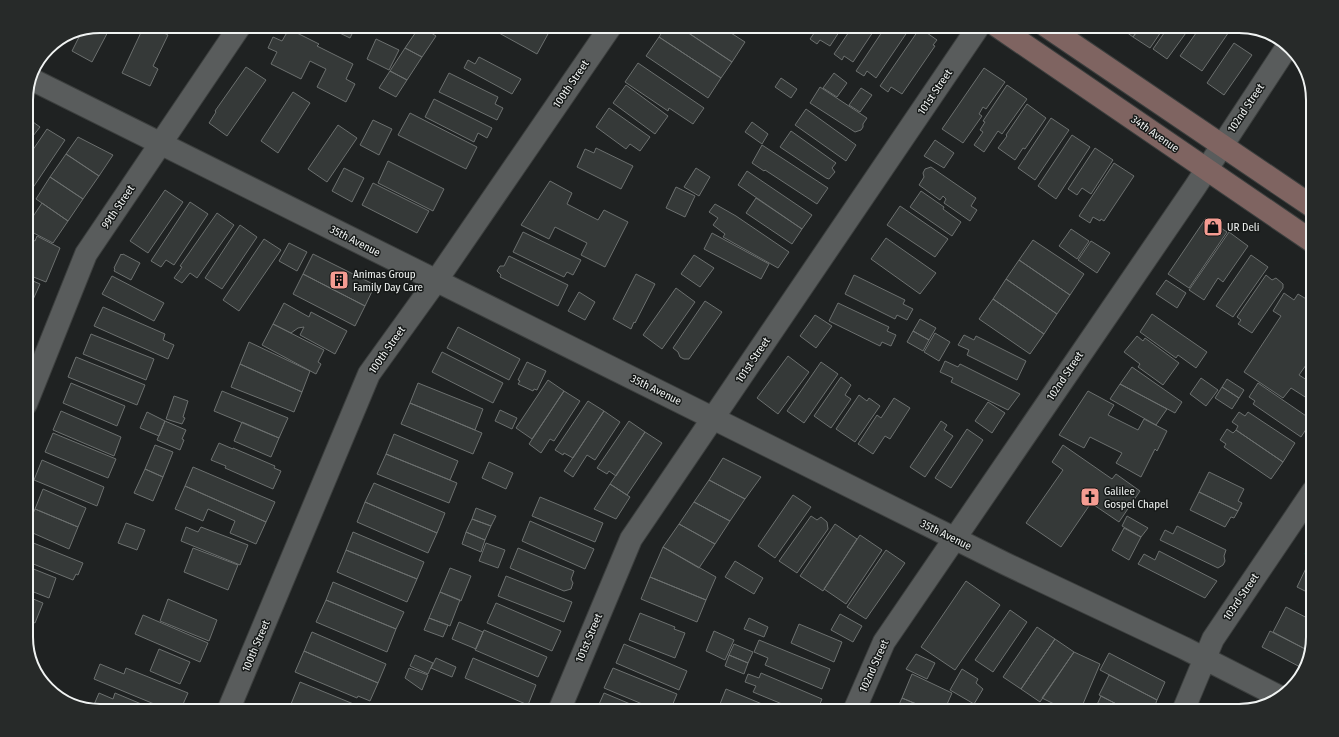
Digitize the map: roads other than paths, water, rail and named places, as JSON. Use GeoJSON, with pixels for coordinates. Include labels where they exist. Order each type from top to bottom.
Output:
{"type":"FeatureCollection","features":[{"type":"Feature","properties":{"kind":"street","name":"99th Street"},"geometry":{"type":"LineString","coordinates":[[33,386],[86,254],[235,33]]}},
{"type":"Feature","properties":{"kind":"street","name":"100th Street"},"geometry":{"type":"LineString","coordinates":[[231,704],[369,374],[436,281],[606,33]]}},
{"type":"Feature","properties":{"kind":"street","name":"101st Street"},"geometry":{"type":"LineString","coordinates":[[562,704],[631,539],[974,33]]}},
{"type":"Feature","properties":{"kind":"street","name":"34th Avenue"},"geometry":{"type":"LineString","coordinates":[[1007,33],[1306,237]]}},
{"type":"Feature","properties":{"kind":"street"},"geometry":{"type":"LineString","coordinates":[[1056,33],[1306,202]]}},
{"type":"Feature","properties":{"kind":"street","name":"102nd Street"},"geometry":{"type":"LineString","coordinates":[[857,704],[884,642],[1206,170],[1284,51]]}},
{"type":"Feature","properties":{"kind":"street","name":"35th Avenue"},"geometry":{"type":"LineString","coordinates":[[36,81],[954,539],[1205,658],[1274,694]]}},
{"type":"Feature","properties":{"kind":"street","name":"103rd Street"},"geometry":{"type":"LineString","coordinates":[[1186,704],[1213,639],[1306,501]]}},
{"type":"Feature","properties":{"kind":"place","name":"UR Deli"},"geometry":{"type":"Point","coordinates":[1213,227]}},
{"type":"Feature","properties":{"kind":"place","name":"Animas Group Family Day Care"},"geometry":{"type":"Point","coordinates":[339,280]}},
{"type":"Feature","properties":{"kind":"place","name":"Galilee Gospel Chapel"},"geometry":{"type":"Point","coordinates":[1090,497]}}]}
